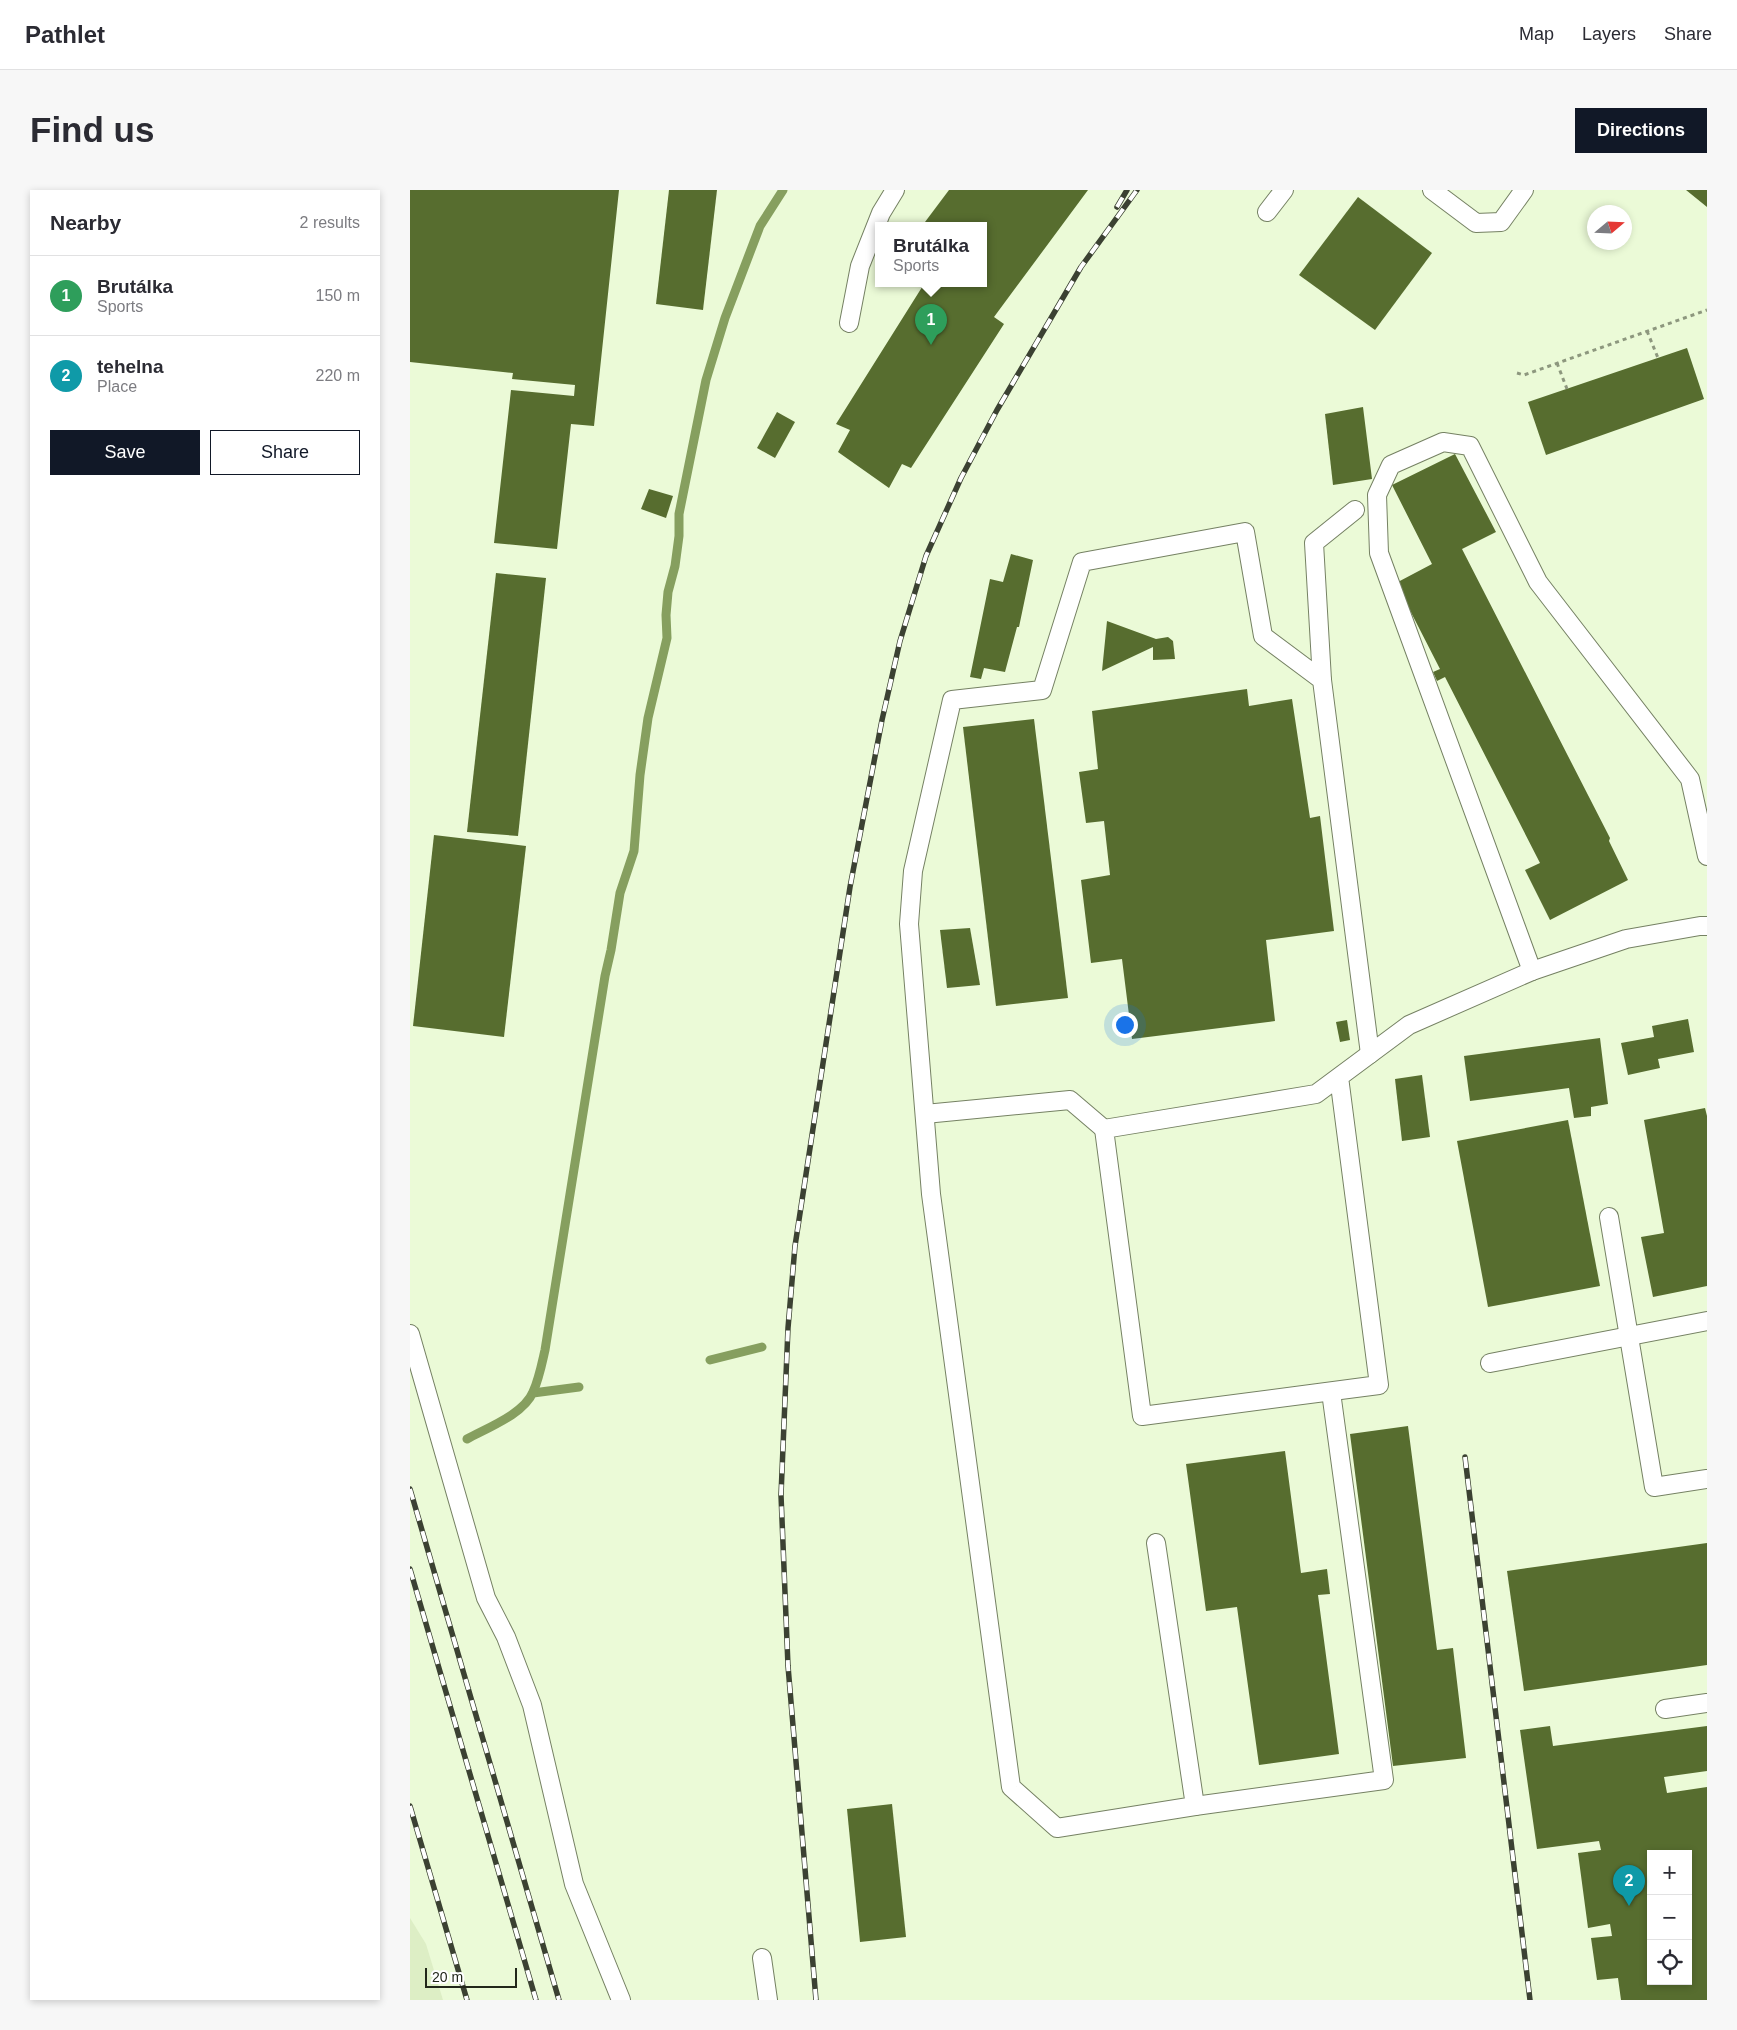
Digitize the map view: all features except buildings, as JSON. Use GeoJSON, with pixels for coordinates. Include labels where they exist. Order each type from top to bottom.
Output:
{"type":"FeatureCollection","features":[{"type":"Feature","properties":{"kind":"lane"},"geometry":{"type":"LineString","coordinates":[[877,222],[894,190]]}},
{"type":"Feature","properties":{"kind":"lane"},"geometry":{"type":"LineString","coordinates":[[1267,212],[1284,190]]}},
{"type":"Feature","properties":{"kind":"lane"},"geometry":{"type":"LineString","coordinates":[[1432,190],[1476,222],[1501,222],[1524,190]]}},
{"type":"Feature","properties":{"kind":"lane"},"geometry":{"type":"LineString","coordinates":[[849,323],[860,266],[875,228]]}},
{"type":"Feature","properties":{"kind":"lane"},"geometry":{"type":"LineString","coordinates":[[1532,971],[1379,553],[1377,496],[1391,465],[1444,442],[1470,446],[1538,582],[1690,779],[1707,856]]}},
{"type":"Feature","properties":{"kind":"lane"},"geometry":{"type":"LineString","coordinates":[[1355,510],[1314,543],[1322,680],[1370,1054]]}},
{"type":"Feature","properties":{"kind":"lane"},"geometry":{"type":"LineString","coordinates":[[1322,680],[1263,636],[1245,532],[1082,562],[1042,690],[952,700],[913,870],[909,924],[931,1194],[1011,1787],[1057,1828],[1195,1806],[1384,1780],[1332,1392]]}},
{"type":"Feature","properties":{"kind":"lane"},"geometry":{"type":"LineString","coordinates":[[1104,1129],[1316,1094],[1409,1025],[1532,971],[1626,939],[1707,926]]}},
{"type":"Feature","properties":{"kind":"lane"},"geometry":{"type":"LineString","coordinates":[[925,1114],[1070,1100],[1104,1129],[1142,1416],[1379,1386],[1339,1077]]}},
{"type":"Feature","properties":{"kind":"lane"},"geometry":{"type":"LineString","coordinates":[[1610,1217],[1654,1487],[1707,1479]]}},
{"type":"Feature","properties":{"kind":"lane"},"geometry":{"type":"LineString","coordinates":[[1490,1363],[1707,1321]]}},
{"type":"Feature","properties":{"kind":"lane"},"geometry":{"type":"LineString","coordinates":[[410,1334],[486,1598],[506,1637],[532,1705],[574,1884],[621,2000]]}},
{"type":"Feature","properties":{"kind":"lane"},"geometry":{"type":"LineString","coordinates":[[1156,1543],[1195,1806]]}},
{"type":"Feature","properties":{"kind":"lane"},"geometry":{"type":"LineString","coordinates":[[1665,1709],[1707,1703]]}},
{"type":"Feature","properties":{"kind":"lane"},"geometry":{"type":"LineString","coordinates":[[762,1958],[768,2000]]}},
{"type":"Feature","properties":{"kind":"path"},"geometry":{"type":"LineString","coordinates":[[1517,373],[1524,375],[1707,310]]}},
{"type":"Feature","properties":{"kind":"path"},"geometry":{"type":"LineString","coordinates":[[1647,330],[1658,358]]}},
{"type":"Feature","properties":{"kind":"path"},"geometry":{"type":"LineString","coordinates":[[1557,363],[1567,389]]}},
{"type":"Feature","properties":{"kind":"shaded area"},"geometry":{"type":"Polygon","coordinates":[[[410,1918],[426,1944],[443,2000],[410,2000],[410,1918]]]}},
{"type":"Feature","properties":{"kind":"waterway"},"geometry":{"type":"LineString","coordinates":[[467,1439],[504,1420],[522,1407],[533,1392],[540,1371],[620,893],[634,851],[640,775],[648,718],[667,638],[668,592],[675,566],[679,536],[679,514],[706,380],[725,318],[760,226],[783,190]]}},
{"type":"Feature","properties":{"kind":"waterway"},"geometry":{"type":"LineString","coordinates":[[710,1360],[762,1347]]}},
{"type":"Feature","properties":{"kind":"waterway"},"geometry":{"type":"LineString","coordinates":[[533,1393],[579,1387]]}},
{"type":"Feature","properties":{"kind":"railway"},"geometry":{"type":"LineString","coordinates":[[1117,207],[1127,190]]}},
{"type":"Feature","properties":{"kind":"railway"},"geometry":{"type":"LineString","coordinates":[[816,2000],[788,1666],[781,1495],[788,1328],[795,1246],[850,887],[882,720],[900,641],[926,556],[961,478],[997,410],[1081,267],[1137,190]]}},
{"type":"Feature","properties":{"kind":"railway"},"geometry":{"type":"LineString","coordinates":[[1465,1457],[1530,2000]]}},
{"type":"Feature","properties":{"kind":"railway"},"geometry":{"type":"LineString","coordinates":[[410,1489],[559,2000]]}},
{"type":"Feature","properties":{"kind":"railway"},"geometry":{"type":"LineString","coordinates":[[410,1569],[536,2000]]}},
{"type":"Feature","properties":{"kind":"railway"},"geometry":{"type":"LineString","coordinates":[[410,1806],[467,2000]]}},
{"type":"Feature","properties":{"kind":"place","name":"Brutálka"},"geometry":{"type":"Point","coordinates":[931,345]}},
{"type":"Feature","properties":{"kind":"place","name":"tehelna"},"geometry":{"type":"Point","coordinates":[1629,1906]}}]}
